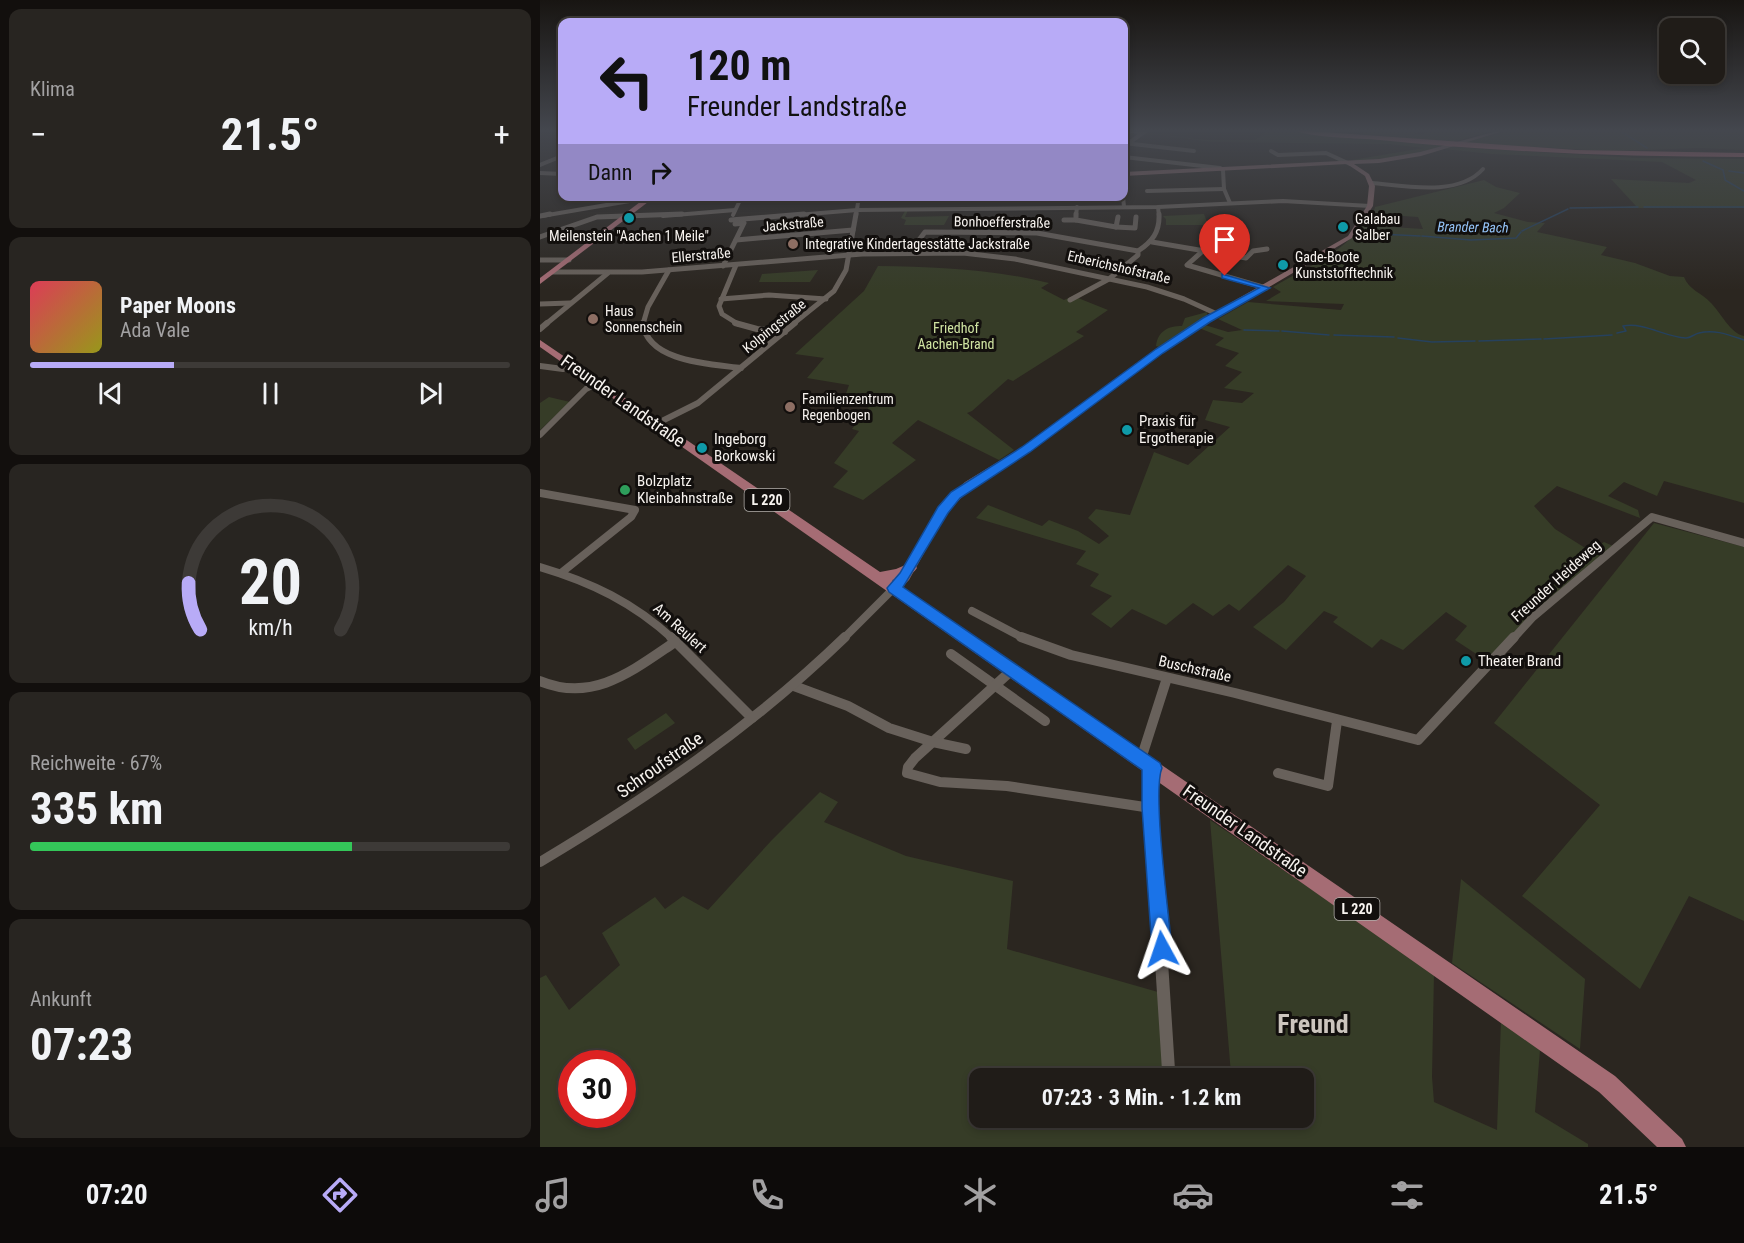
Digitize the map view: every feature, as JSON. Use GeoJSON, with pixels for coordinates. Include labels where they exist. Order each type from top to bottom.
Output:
{"type":"FeatureCollection","features":[{"type":"Feature","properties":{"kind":"main road"},"geometry":{"type":"LineString","coordinates":[[540,282],[648,201]]}},
{"type":"Feature","properties":{"kind":"main road","name":"Freunder Landstraße"},"geometry":{"type":"LineString","coordinates":[[540,343],[1607,1084],[1674,1147]]}},
{"type":"Feature","properties":{"kind":"main road"},"geometry":{"type":"LineString","coordinates":[[877,577],[899,574],[910,568]]}},
{"type":"Feature","properties":{"kind":"street"},"geometry":{"type":"LineString","coordinates":[[1224,184],[1230,203]]}},
{"type":"Feature","properties":{"kind":"street"},"geometry":{"type":"LineString","coordinates":[[894,588],[910,568],[943,510],[956,495],[1026,450],[1159,351],[1219,313],[1343,243],[1350,237],[1370,206],[1372,184]]}},
{"type":"Feature","properties":{"kind":"street"},"geometry":{"type":"LineString","coordinates":[[1379,184],[1412,186],[1450,184]]}},
{"type":"Feature","properties":{"kind":"street"},"geometry":{"type":"LineString","coordinates":[[1147,191],[1224,189]]}},
{"type":"Feature","properties":{"kind":"street"},"geometry":{"type":"LineString","coordinates":[[540,216],[629,201]]}},
{"type":"Feature","properties":{"kind":"street"},"geometry":{"type":"LineString","coordinates":[[740,201],[729,224],[857,210],[1158,207],[1283,201],[1370,206]]}},
{"type":"Feature","properties":{"kind":"street","name":"Kolpingstraße"},"geometry":{"type":"LineString","coordinates":[[656,424],[698,403],[826,299],[842,281],[850,255],[858,201]]}},
{"type":"Feature","properties":{"kind":"street"},"geometry":{"type":"LineString","coordinates":[[1004,208],[1006,201]]}},
{"type":"Feature","properties":{"kind":"street"},"geometry":{"type":"LineString","coordinates":[[1123,201],[1124,207]]}},
{"type":"Feature","properties":{"kind":"street"},"geometry":{"type":"LineString","coordinates":[[1076,220],[1077,207]]}},
{"type":"Feature","properties":{"kind":"street"},"geometry":{"type":"LineString","coordinates":[[1111,278],[1138,255],[1138,251],[1152,242],[1160,225],[1158,207]]}},
{"type":"Feature","properties":{"kind":"street"},"geometry":{"type":"LineString","coordinates":[[540,237],[594,218],[735,210]]}},
{"type":"Feature","properties":{"kind":"street"},"geometry":{"type":"LineString","coordinates":[[1116,227],[1118,217]]}},
{"type":"Feature","properties":{"kind":"street"},"geometry":{"type":"LineString","coordinates":[[1064,220],[1135,228],[1136,217]]}},
{"type":"Feature","properties":{"kind":"street"},"geometry":{"type":"LineString","coordinates":[[723,266],[745,221]]}},
{"type":"Feature","properties":{"kind":"street","name":"Jackstraße"},"geometry":{"type":"LineString","coordinates":[[736,240],[853,230]]}},
{"type":"Feature","properties":{"kind":"street","name":"Bonhoefferstraße"},"geometry":{"type":"LineString","coordinates":[[911,251],[925,232],[1020,232],[1072,237],[1138,251]]}},
{"type":"Feature","properties":{"kind":"street"},"geometry":{"type":"LineString","coordinates":[[1152,242],[1205,249],[1246,258],[1253,251],[1267,249]]}},
{"type":"Feature","properties":{"kind":"street"},"geometry":{"type":"LineString","coordinates":[[1205,249],[1187,265],[1266,288]]}},
{"type":"Feature","properties":{"kind":"street","name":"Erberichshofstraße"},"geometry":{"type":"LineString","coordinates":[[850,255],[911,251],[1006,256],[1111,278],[1168,293],[1219,313]]}},
{"type":"Feature","properties":{"kind":"street","name":"Ellerstraße"},"geometry":{"type":"LineString","coordinates":[[553,272],[669,270],[850,255]]}},
{"type":"Feature","properties":{"kind":"street"},"geometry":{"type":"LineString","coordinates":[[540,260],[568,260]]}},
{"type":"Feature","properties":{"kind":"street"},"geometry":{"type":"LineString","coordinates":[[736,265],[722,299],[720,310],[733,322],[785,332]]}},
{"type":"Feature","properties":{"kind":"street"},"geometry":{"type":"LineString","coordinates":[[669,270],[644,316],[644,333],[652,345],[669,354],[741,368]]}},
{"type":"Feature","properties":{"kind":"street"},"geometry":{"type":"LineString","coordinates":[[540,328],[609,272]]}},
{"type":"Feature","properties":{"kind":"street","name":"Erberichshofstraße"},"geometry":{"type":"LineString","coordinates":[[1070,300],[1111,278]]}},
{"type":"Feature","properties":{"kind":"street"},"geometry":{"type":"LineString","coordinates":[[722,299],[769,295],[826,299]]}},
{"type":"Feature","properties":{"kind":"street"},"geometry":{"type":"LineString","coordinates":[[540,304],[570,303]]}},
{"type":"Feature","properties":{"kind":"street"},"geometry":{"type":"LineString","coordinates":[[540,366],[564,369],[572,365]]}},
{"type":"Feature","properties":{"kind":"street"},"geometry":{"type":"LineString","coordinates":[[540,435],[586,389],[598,383]]}},
{"type":"Feature","properties":{"kind":"street"},"geometry":{"type":"LineString","coordinates":[[540,493],[635,510],[631,517],[561,573]]}},
{"type":"Feature","properties":{"kind":"street","name":"Freunder Heideweg"},"geometry":{"type":"LineString","coordinates":[[1418,740],[1532,618],[1652,517],[1744,543]]}},
{"type":"Feature","properties":{"kind":"street","name":"Am Reulert"},"geometry":{"type":"LineString","coordinates":[[540,567],[561,573],[616,597],[649,617],[752,718]]}},
{"type":"Feature","properties":{"kind":"street","name":"Schroufstraße"},"geometry":{"type":"LineString","coordinates":[[540,862],[662,787],[794,686],[846,639],[894,588]]}},
{"type":"Feature","properties":{"kind":"street","name":"Buschstraße"},"geometry":{"type":"LineString","coordinates":[[972,611],[1046,647],[1071,655],[1418,740]]}},
{"type":"Feature","properties":{"kind":"street"},"geometry":{"type":"LineString","coordinates":[[540,681],[556,689],[575,690],[596,686],[619,677],[675,642]]}},
{"type":"Feature","properties":{"kind":"street"},"geometry":{"type":"LineString","coordinates":[[951,654],[1045,721]]}},
{"type":"Feature","properties":{"kind":"street"},"geometry":{"type":"LineString","coordinates":[[1012,670],[933,742],[908,767],[907,773],[912,777],[989,788],[1007,786],[1151,808]]}},
{"type":"Feature","properties":{"kind":"street"},"geometry":{"type":"LineString","coordinates":[[1167,678],[1147,764],[1150,773],[1168,1068]]}},
{"type":"Feature","properties":{"kind":"street"},"geometry":{"type":"LineString","coordinates":[[794,686],[848,706],[889,728],[933,742],[966,749]]}},
{"type":"Feature","properties":{"kind":"street"},"geometry":{"type":"LineString","coordinates":[[1278,773],[1328,786],[1337,722]]}},
{"type":"Feature","properties":{"kind":"green space"},"geometry":{"type":"Polygon","coordinates":[[[1470,184],[1490,184],[1520,193],[1504,208],[1494,213],[1528,222],[1545,223],[1537,232],[1607,247],[1601,255],[1635,263],[1670,276],[1684,277],[1689,285],[1711,303],[1734,331],[1744,336],[1744,503],[1664,481],[1657,496],[1624,482],[1608,496],[1638,510],[1640,518],[1557,486],[1534,506],[1555,529],[1590,551],[1604,542],[1613,546],[1490,663],[1455,640],[1467,626],[1446,612],[1403,650],[1381,639],[1372,648],[1333,622],[1338,617],[1324,611],[1286,650],[1253,627],[1284,602],[1306,576],[1288,565],[1239,611],[1229,604],[1213,616],[1193,603],[1166,625],[1132,609],[1111,628],[1091,614],[1112,596],[1090,586],[1099,574],[1076,564],[1086,551],[976,518],[988,505],[1042,526],[1049,520],[1078,531],[1099,544],[1109,536],[1088,518],[1096,509],[1130,515],[1154,452],[1188,465],[1230,427],[1205,420],[1213,400],[1242,403],[1254,393],[1224,388],[1242,372],[1225,366],[1239,353],[1215,345],[1224,338],[1199,328],[1205,325],[1228,332],[1242,330],[1218,319],[1248,302],[1341,310],[1344,304],[1266,301],[1281,292],[1273,287],[1333,253],[1362,225],[1423,229],[1418,217],[1373,214],[1375,207],[1470,184]]]}},
{"type":"Feature","properties":{"kind":"green space"},"geometry":{"type":"Polygon","coordinates":[[[1615,184],[1744,184],[1744,208],[1612,208],[1636,206],[1615,184]]]}},
{"type":"Feature","properties":{"kind":"green space"},"geometry":{"type":"Polygon","coordinates":[[[908,210],[905,217],[949,216],[944,225],[904,225],[906,220],[901,218],[908,210]]]}},
{"type":"Feature","properties":{"kind":"green space"},"geometry":{"type":"Polygon","coordinates":[[[1204,214],[1208,225],[1166,225],[1166,219],[1163,216],[1204,214]]]}},
{"type":"Feature","properties":{"kind":"green space","name":"Friedhof Aachen-Brand"},"geometry":{"type":"Polygon","coordinates":[[[878,266],[964,270],[1028,278],[1049,283],[1041,288],[1064,300],[1073,296],[1108,310],[1076,332],[1084,336],[1013,381],[1008,379],[967,413],[1014,450],[999,460],[918,420],[892,443],[916,460],[863,500],[833,487],[848,471],[834,463],[859,431],[852,429],[869,407],[843,402],[849,385],[807,378],[824,358],[795,354],[864,291],[878,266]]]}},
{"type":"Feature","properties":{"kind":"green space"},"geometry":{"type":"Polygon","coordinates":[[[818,270],[810,282],[759,282],[762,274],[818,270]]]}},
{"type":"Feature","properties":{"kind":"green space"},"geometry":{"type":"Polygon","coordinates":[[[1207,312],[1207,316],[1159,347],[1156,346],[1164,330],[1182,326],[1185,318],[1207,312]]]}},
{"type":"Feature","properties":{"kind":"green space"},"geometry":{"type":"Polygon","coordinates":[[[549,397],[570,402],[540,430],[540,403],[549,397]]]}},
{"type":"Feature","properties":{"kind":"green space"},"geometry":{"type":"Polygon","coordinates":[[[1654,523],[1744,547],[1744,921],[1689,896],[1640,989],[1522,896],[1600,805],[1494,723],[1654,523]]]}},
{"type":"Feature","properties":{"kind":"green space"},"geometry":{"type":"Polygon","coordinates":[[[666,713],[675,723],[635,750],[627,739],[666,713]]]}},
{"type":"Feature","properties":{"kind":"green space"},"geometry":{"type":"Polygon","coordinates":[[[820,792],[838,802],[824,822],[906,856],[1013,881],[1007,949],[1158,992],[1173,1068],[969,1068],[969,1128],[1314,1128],[1314,1068],[1231,1068],[1210,820],[1434,973],[1432,1077],[1434,1102],[1497,1130],[1501,1021],[1540,1050],[1535,1112],[1588,1144],[1588,1147],[540,1147],[540,978],[546,975],[569,1010],[620,965],[602,933],[655,897],[665,909],[683,896],[708,910],[771,841],[820,792]]]}},
{"type":"Feature","properties":{"kind":"green space"},"geometry":{"type":"Polygon","coordinates":[[[1461,879],[1585,979],[1580,1049],[1452,963],[1461,879]]]}},
{"type":"Feature","properties":{"kind":"waterway","name":"Brander Bach"},"geometry":{"type":"LineString","coordinates":[[1731,184],[1744,191]]}},
{"type":"Feature","properties":{"kind":"waterway","name":"Brander Bach"},"geometry":{"type":"LineString","coordinates":[[1570,208],[1638,207]]}},
{"type":"Feature","properties":{"kind":"waterway","name":"Brander Bach"},"geometry":{"type":"LineString","coordinates":[[1644,207],[1744,207]]}},
{"type":"Feature","properties":{"kind":"waterway","name":"Brander Bach"},"geometry":{"type":"LineString","coordinates":[[1522,231],[1568,209]]}},
{"type":"Feature","properties":{"kind":"waterway","name":"Brander Bach"},"geometry":{"type":"LineString","coordinates":[[1422,236],[1471,240],[1516,238],[1521,232]]}},
{"type":"Feature","properties":{"kind":"waterway","name":"Brander Bach"},"geometry":{"type":"LineString","coordinates":[[1359,233],[1420,236]]}},
{"type":"Feature","properties":{"kind":"waterway"},"geometry":{"type":"LineString","coordinates":[[1617,333],[1626,331],[1623,326],[1631,325],[1678,337],[1688,338],[1699,333],[1711,332],[1744,340]]}},
{"type":"Feature","properties":{"kind":"waterway"},"geometry":{"type":"LineString","coordinates":[[1244,330],[1279,331]]}},
{"type":"Feature","properties":{"kind":"waterway"},"geometry":{"type":"LineString","coordinates":[[1282,331],[1329,335]]}},
{"type":"Feature","properties":{"kind":"waterway"},"geometry":{"type":"LineString","coordinates":[[1334,335],[1394,337]]}},
{"type":"Feature","properties":{"kind":"waterway"},"geometry":{"type":"LineString","coordinates":[[1544,339],[1612,335]]}},
{"type":"Feature","properties":{"kind":"waterway"},"geometry":{"type":"LineString","coordinates":[[1398,338],[1432,342],[1475,341]]}},
{"type":"Feature","properties":{"kind":"waterway"},"geometry":{"type":"LineString","coordinates":[[1479,341],[1541,339]]}},
{"type":"Feature","properties":{"kind":"place","name":"Meilenstein \"Aachen 1 Meile\""},"geometry":{"type":"Point","coordinates":[629,218]}},
{"type":"Feature","properties":{"kind":"place","name":"Galabau Salber"},"geometry":{"type":"Point","coordinates":[1343,227]}},
{"type":"Feature","properties":{"kind":"place","name":"Integrative Kindertagesstätte Jackstraße"},"geometry":{"type":"Point","coordinates":[793,244]}},
{"type":"Feature","properties":{"kind":"place","name":"Gade-Boote Kunststofftechnik"},"geometry":{"type":"Point","coordinates":[1283,265]}},
{"type":"Feature","properties":{"kind":"place","name":"Haus Sonnenschein"},"geometry":{"type":"Point","coordinates":[593,319]}},
{"type":"Feature","properties":{"kind":"place","name":"Familienzentrum Regenbogen"},"geometry":{"type":"Point","coordinates":[790,407]}},
{"type":"Feature","properties":{"kind":"place","name":"Praxis für Ergotherapie"},"geometry":{"type":"Point","coordinates":[1127,430]}},
{"type":"Feature","properties":{"kind":"place","name":"Ingeborg Borkowski"},"geometry":{"type":"Point","coordinates":[702,448]}},
{"type":"Feature","properties":{"kind":"place","name":"Bolzplatz Kleinbahnstraße"},"geometry":{"type":"Point","coordinates":[625,490]}},
{"type":"Feature","properties":{"kind":"place","name":"Theater Brand"},"geometry":{"type":"Point","coordinates":[1466,661]}},
{"type":"Feature","properties":{"kind":"district","name":"Freund"},"geometry":{"type":"Point","coordinates":[1313,1024]}},
{"type":"Feature","properties":{"kind":"route"},"geometry":{"type":"LineString","coordinates":[[1162,949],[1151,808],[1150,773],[1154,768],[894,588],[904,577],[943,510],[969,484],[1026,450],[1159,351],[1206,320],[1266,288],[1225,276]]}}]}
